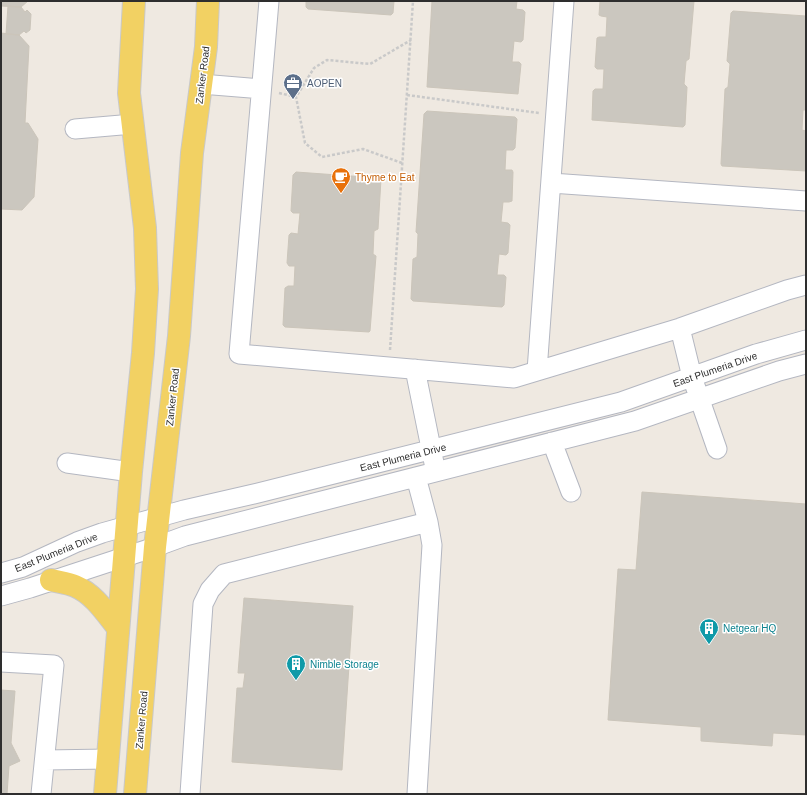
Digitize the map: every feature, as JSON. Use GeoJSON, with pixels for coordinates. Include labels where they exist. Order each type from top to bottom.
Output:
{"type":"FeatureCollection","features":[{"type":"Feature","properties":{"kind":"main road"},"geometry":{"type":"LineString","coordinates":[[105,794],[131,472],[143,353],[147,289],[145,228],[129,92],[134,1]]}},
{"type":"Feature","properties":{"kind":"main road","name":"Zanker Road"},"geometry":{"type":"LineString","coordinates":[[135,794],[155,547],[179,336],[192,154],[206,47],[208,1]]}},
{"type":"Feature","properties":{"kind":"main road"},"geometry":{"type":"LineString","coordinates":[[51,580],[69,584],[84,591],[98,604],[118,628]]}},
{"type":"Feature","properties":{"kind":"street"},"geometry":{"type":"LineString","coordinates":[[269,1],[239,354],[514,378],[680,328],[787,290],[806,285]]}},
{"type":"Feature","properties":{"kind":"street"},"geometry":{"type":"LineString","coordinates":[[537,371],[564,1]]}},
{"type":"Feature","properties":{"kind":"street"},"geometry":{"type":"LineString","coordinates":[[201,84],[262,89]]}},
{"type":"Feature","properties":{"kind":"street"},"geometry":{"type":"LineString","coordinates":[[74,129],[133,124]]}},
{"type":"Feature","properties":{"kind":"street"},"geometry":{"type":"LineString","coordinates":[[551,183],[806,201]]}},
{"type":"Feature","properties":{"kind":"street"},"geometry":{"type":"LineString","coordinates":[[680,328],[692,377],[717,449]]}},
{"type":"Feature","properties":{"kind":"street","name":"East Plumeria Drive"},"geometry":{"type":"LineString","coordinates":[[1,573],[23,567],[77,542],[127,526],[621,402],[756,354],[806,340]]}},
{"type":"Feature","properties":{"kind":"street"},"geometry":{"type":"LineString","coordinates":[[1,596],[30,588],[185,536],[635,421],[779,371],[806,364]]}},
{"type":"Feature","properties":{"kind":"street"},"geometry":{"type":"LineString","coordinates":[[415,369],[430,450],[436,472]]}},
{"type":"Feature","properties":{"kind":"street"},"geometry":{"type":"LineString","coordinates":[[552,442],[571,492]]}},
{"type":"Feature","properties":{"kind":"street"},"geometry":{"type":"LineString","coordinates":[[66,463],[131,472]]}},
{"type":"Feature","properties":{"kind":"street"},"geometry":{"type":"LineString","coordinates":[[416,477],[428,522],[432,545],[417,794]]}},
{"type":"Feature","properties":{"kind":"street"},"geometry":{"type":"LineString","coordinates":[[190,794],[203,604],[210,590],[224,574],[428,522]]}},
{"type":"Feature","properties":{"kind":"street"},"geometry":{"type":"LineString","coordinates":[[1,662],[54,665],[41,794]]}},
{"type":"Feature","properties":{"kind":"street"},"geometry":{"type":"LineString","coordinates":[[45,760],[108,759]]}},
{"type":"Feature","properties":{"kind":"path"},"geometry":{"type":"LineString","coordinates":[[389,367],[413,1]]}},
{"type":"Feature","properties":{"kind":"path"},"geometry":{"type":"LineString","coordinates":[[402,163],[363,149],[322,157],[305,142],[296,97],[314,68],[327,60],[370,64],[411,40]]}},
{"type":"Feature","properties":{"kind":"path"},"geometry":{"type":"LineString","coordinates":[[407,95],[556,115]]}},
{"type":"Feature","properties":{"kind":"building"},"geometry":{"type":"Polygon","coordinates":[[[1,1],[28,1],[21,7],[1,6],[1,1]]]}},
{"type":"Feature","properties":{"kind":"building"},"geometry":{"type":"Polygon","coordinates":[[[306,1],[394,1],[393,13],[391,15],[308,9],[306,7],[306,1]]]}},
{"type":"Feature","properties":{"kind":"building"},"geometry":{"type":"Polygon","coordinates":[[[432,1],[517,1],[516,9],[523,10],[525,12],[523,40],[521,42],[514,41],[512,62],[519,62],[521,64],[518,94],[427,87],[432,1]]]}},
{"type":"Feature","properties":{"kind":"building"},"geometry":{"type":"Polygon","coordinates":[[[600,1],[694,1],[689,59],[686,61],[684,84],[687,87],[685,125],[683,127],[592,120],[593,91],[595,89],[603,89],[604,69],[597,69],[595,67],[597,38],[606,37],[607,17],[599,15],[600,1]]]}},
{"type":"Feature","properties":{"kind":"building"},"geometry":{"type":"Polygon","coordinates":[[[8,6],[21,7],[25,12],[27,10],[31,14],[30,30],[26,33],[24,31],[19,35],[6,34],[8,6]]]}},
{"type":"Feature","properties":{"kind":"building"},"geometry":{"type":"Polygon","coordinates":[[[733,11],[806,16],[806,110],[803,110],[802,130],[806,131],[806,171],[722,166],[721,164],[725,89],[728,87],[730,64],[727,61],[731,13],[733,11]]]}},
{"type":"Feature","properties":{"kind":"building"},"geometry":{"type":"Polygon","coordinates":[[[1,33],[19,35],[29,46],[25,123],[28,123],[38,139],[34,197],[22,210],[1,209],[1,33]]]}},
{"type":"Feature","properties":{"kind":"building"},"geometry":{"type":"Polygon","coordinates":[[[427,111],[515,117],[517,119],[515,148],[513,150],[506,150],[505,170],[512,170],[513,172],[512,201],[503,202],[501,222],[508,223],[510,225],[508,253],[506,255],[499,254],[497,275],[504,275],[506,277],[504,305],[502,307],[413,301],[411,299],[413,259],[417,257],[418,234],[416,232],[424,114],[427,111]]]}},
{"type":"Feature","properties":{"kind":"building"},"geometry":{"type":"Polygon","coordinates":[[[296,172],[381,179],[378,229],[374,231],[373,254],[376,256],[369,332],[285,327],[283,325],[285,288],[288,286],[294,286],[295,266],[289,266],[287,263],[289,235],[291,233],[298,234],[300,213],[293,213],[291,211],[293,175],[296,172]]]}},
{"type":"Feature","properties":{"kind":"building","name":"Netgear HQ"},"geometry":{"type":"Polygon","coordinates":[[[642,492],[806,504],[806,735],[773,733],[772,746],[701,741],[701,727],[608,720],[618,569],[636,570],[642,492]]]}},
{"type":"Feature","properties":{"kind":"building","name":"Nimble Storage"},"geometry":{"type":"Polygon","coordinates":[[[244,598],[353,606],[342,770],[232,762],[237,688],[243,688],[245,673],[238,673],[244,598]]]}},
{"type":"Feature","properties":{"kind":"building"},"geometry":{"type":"Polygon","coordinates":[[[1,690],[15,691],[11,743],[20,761],[9,766],[7,794],[1,794],[1,690]]]}},
{"type":"Feature","properties":{"kind":"place","name":"AOPEN"},"geometry":{"type":"Point","coordinates":[293,100]}},
{"type":"Feature","properties":{"kind":"place","name":"Thyme to Eat"},"geometry":{"type":"Point","coordinates":[341,194]}},
{"type":"Feature","properties":{"kind":"place","name":"Netgear HQ"},"geometry":{"type":"Point","coordinates":[709,645]}},
{"type":"Feature","properties":{"kind":"place","name":"Nimble Storage"},"geometry":{"type":"Point","coordinates":[296,681]}}]}
